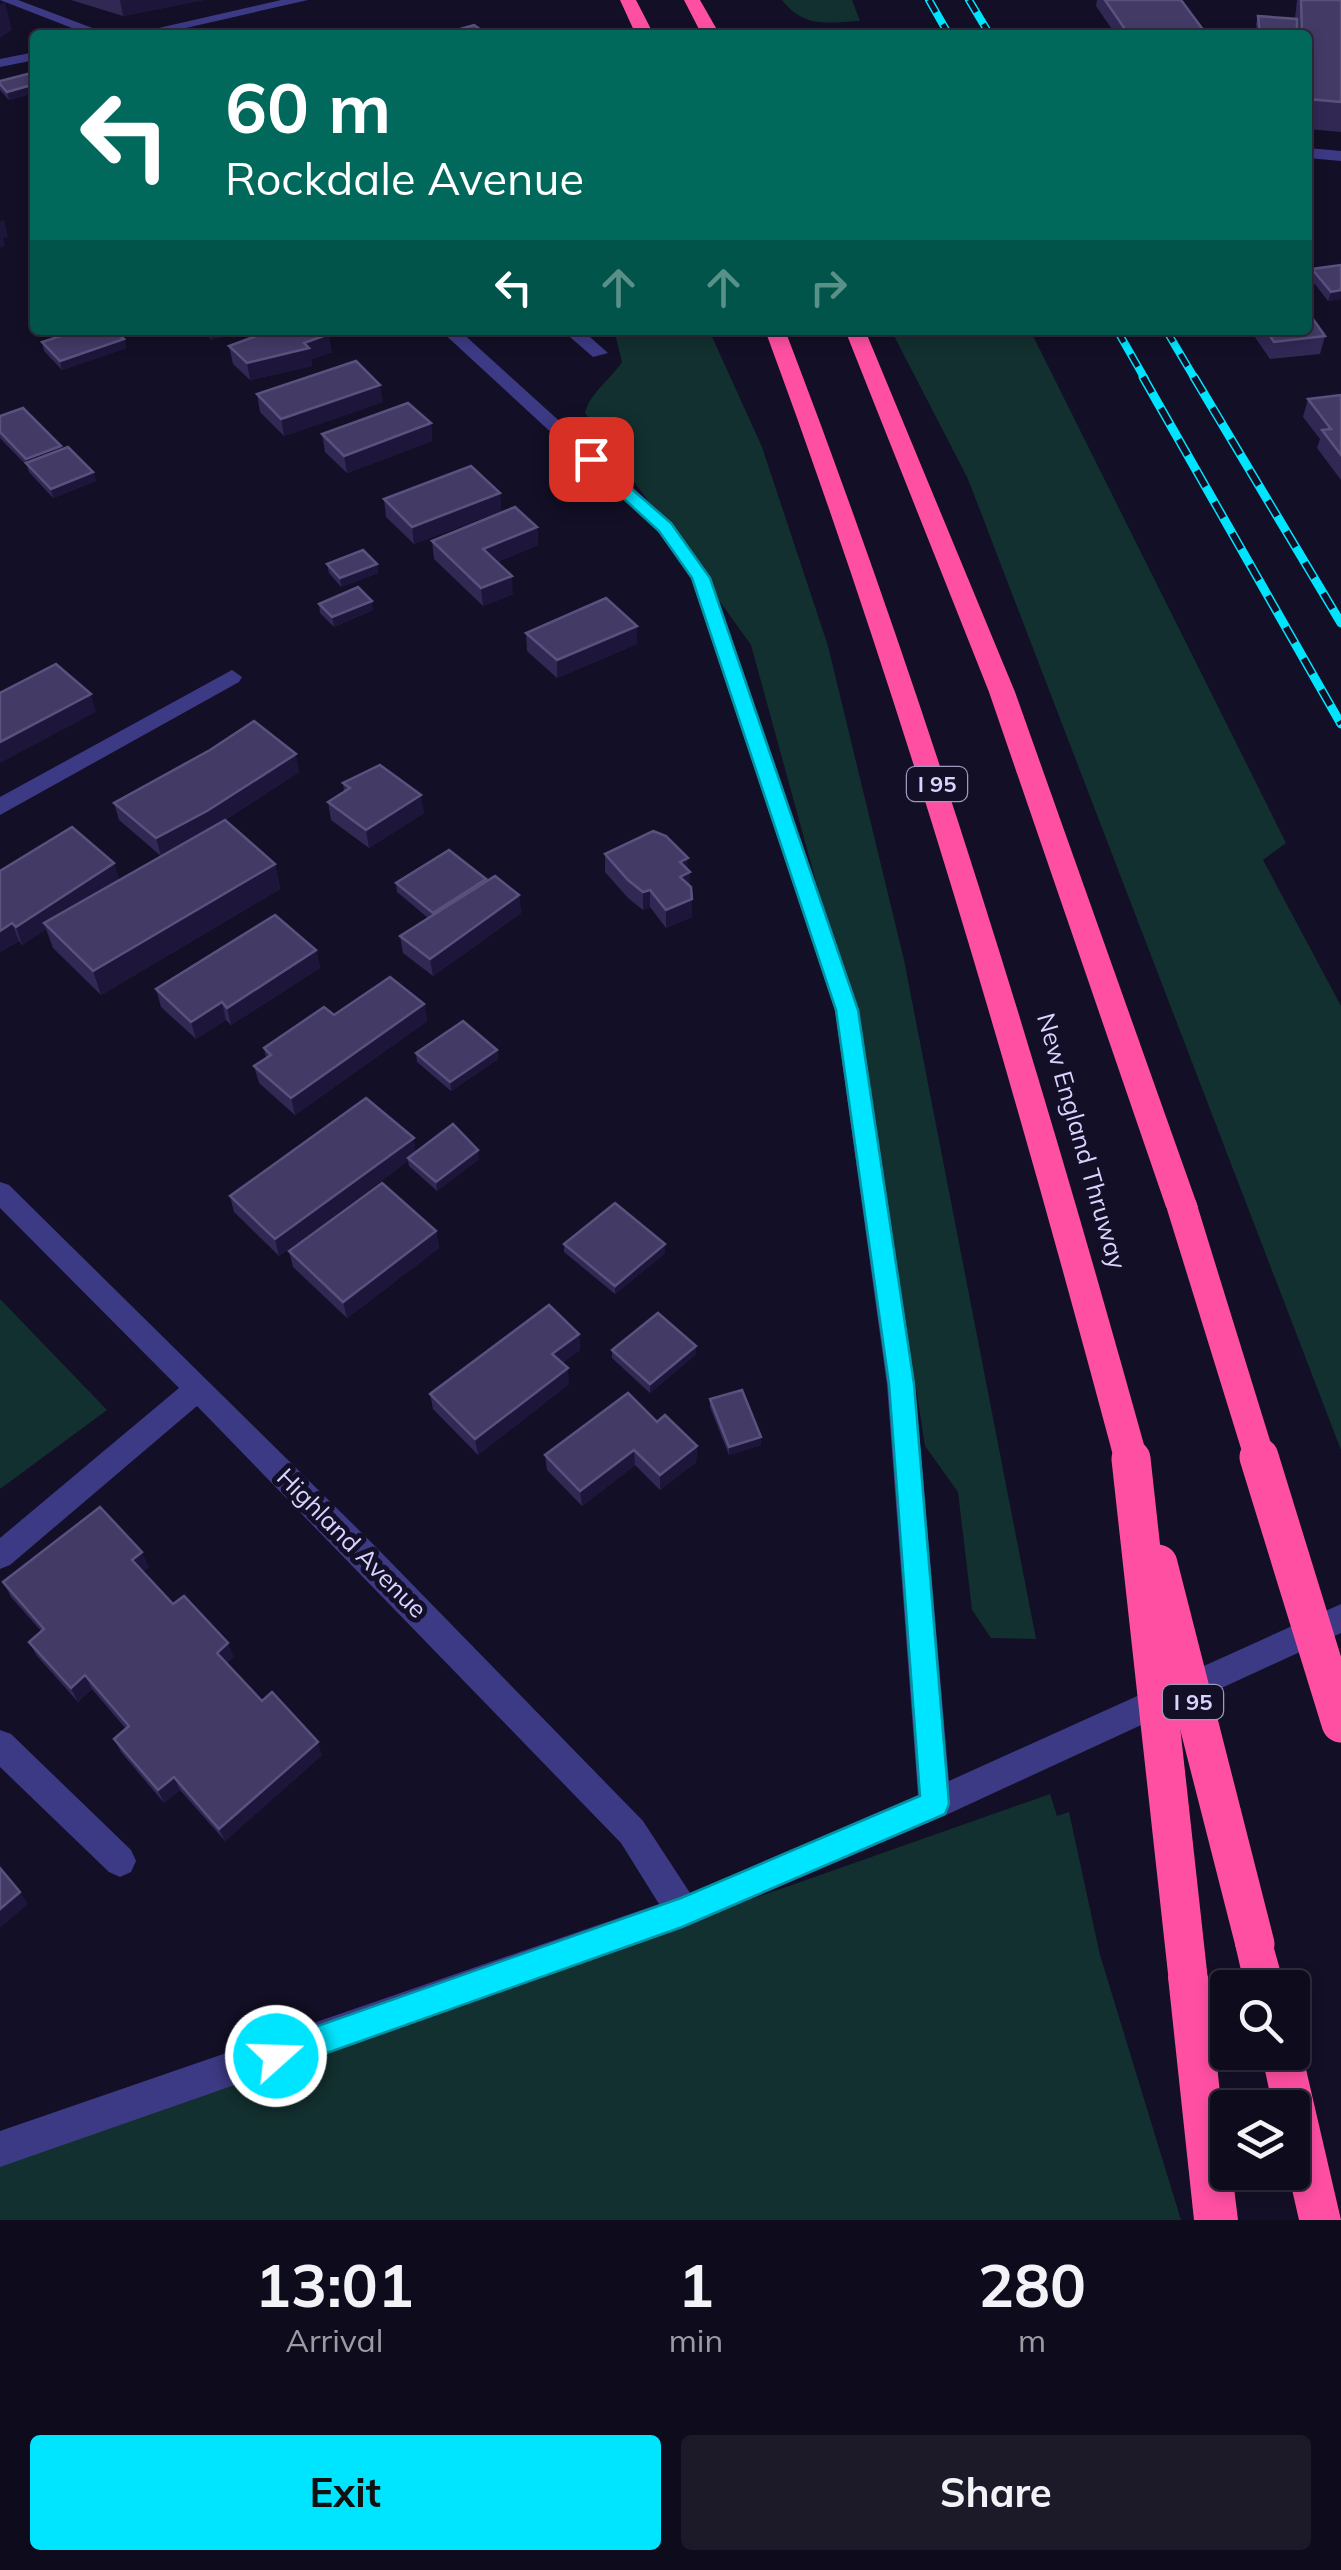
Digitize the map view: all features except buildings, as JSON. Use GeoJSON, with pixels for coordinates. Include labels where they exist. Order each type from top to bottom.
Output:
{"type":"FeatureCollection","features":[{"type":"Feature","properties":{"kind":"highway"},"geometry":{"type":"LineString","coordinates":[[628,0],[643,30]]}},
{"type":"Feature","properties":{"kind":"highway"},"geometry":{"type":"LineString","coordinates":[[692,0],[708,30]]}},
{"type":"Feature","properties":{"kind":"highway","name":"New England Thruway"},"geometry":{"type":"LineString","coordinates":[[777,335],[871,584],[928,756],[1073,1246],[1261,1970]]}},
{"type":"Feature","properties":{"kind":"highway"},"geometry":{"type":"LineString","coordinates":[[857,335],[1002,692],[1182,1207],[1341,1723]]}},
{"type":"Feature","properties":{"kind":"highway"},"geometry":{"type":"LineString","coordinates":[[1131,1459],[1216,2220]]}},
{"type":"Feature","properties":{"kind":"highway"},"geometry":{"type":"LineString","coordinates":[[1285,2070],[1320,2220]]}},
{"type":"Feature","properties":{"kind":"street"},"geometry":{"type":"LineString","coordinates":[[4,0],[90,30]]}},
{"type":"Feature","properties":{"kind":"street"},"geometry":{"type":"LineString","coordinates":[[159,30],[301,0]]}},
{"type":"Feature","properties":{"kind":"street"},"geometry":{"type":"LineString","coordinates":[[0,63],[30,57]]}},
{"type":"Feature","properties":{"kind":"street"},"geometry":{"type":"LineString","coordinates":[[1312,153],[1341,156]]}},
{"type":"Feature","properties":{"kind":"street"},"geometry":{"type":"LineString","coordinates":[[454,335],[665,527],[701,578],[847,1010],[902,1384],[935,1804]]}},
{"type":"Feature","properties":{"kind":"street"},"geometry":{"type":"LineString","coordinates":[[577,335],[600,353]]}},
{"type":"Feature","properties":{"kind":"street"},"geometry":{"type":"LineString","coordinates":[[0,807],[232,677]]}},
{"type":"Feature","properties":{"kind":"street","name":"Highland Avenue"},"geometry":{"type":"LineString","coordinates":[[0,1192],[198,1388],[632,1832],[682,1912]]}},
{"type":"Feature","properties":{"kind":"street"},"geometry":{"type":"LineString","coordinates":[[0,1556],[198,1388]]}},
{"type":"Feature","properties":{"kind":"street"},"geometry":{"type":"LineString","coordinates":[[0,2149],[682,1912],[935,1804],[1341,1618]]}},
{"type":"Feature","properties":{"kind":"street"},"geometry":{"type":"LineString","coordinates":[[0,1745],[120,1861]]}},
{"type":"Feature","properties":{"kind":"green space"},"geometry":{"type":"Polygon","coordinates":[[[782,0],[852,0],[860,21],[826,23],[807,19],[782,0]]]}},
{"type":"Feature","properties":{"kind":"green space"},"geometry":{"type":"Polygon","coordinates":[[[615,335],[711,335],[762,447],[828,646],[904,960],[1036,1639],[991,1638],[972,1610],[958,1492],[925,1446],[866,1064],[751,645],[585,413],[622,362],[615,335]]]}},
{"type":"Feature","properties":{"kind":"green space"},"geometry":{"type":"Polygon","coordinates":[[[894,335],[1032,335],[1286,843],[1263,860],[1341,1006],[1341,1450],[968,479],[894,335]]]}},
{"type":"Feature","properties":{"kind":"green space"},"geometry":{"type":"Polygon","coordinates":[[[0,1299],[107,1410],[0,1489],[0,1299]]]}},
{"type":"Feature","properties":{"kind":"green space"},"geometry":{"type":"Polygon","coordinates":[[[1050,1794],[1057,1816],[1069,1812],[1100,1955],[1181,2220],[0,2220],[0,2164],[1050,1794]]]}},
{"type":"Feature","properties":{"kind":"railway"},"geometry":{"type":"LineString","coordinates":[[929,0],[946,30]]}},
{"type":"Feature","properties":{"kind":"railway"},"geometry":{"type":"LineString","coordinates":[[969,0],[987,30]]}},
{"type":"Feature","properties":{"kind":"railway"},"geometry":{"type":"LineString","coordinates":[[1120,335],[1145,379]]}},
{"type":"Feature","properties":{"kind":"railway"},"geometry":{"type":"LineString","coordinates":[[1169,335],[1195,379]]}},
{"type":"Feature","properties":{"kind":"railway"},"geometry":{"type":"LineString","coordinates":[[1143,377],[1341,724]]}},
{"type":"Feature","properties":{"kind":"railway"},"geometry":{"type":"LineString","coordinates":[[1194,377],[1341,623]]}},
{"type":"Feature","properties":{"kind":"route"},"geometry":{"type":"LineString","coordinates":[[276,2056],[682,1912],[935,1804],[902,1384],[873,1166],[847,1010],[701,578],[665,527],[591,459]]}}]}
